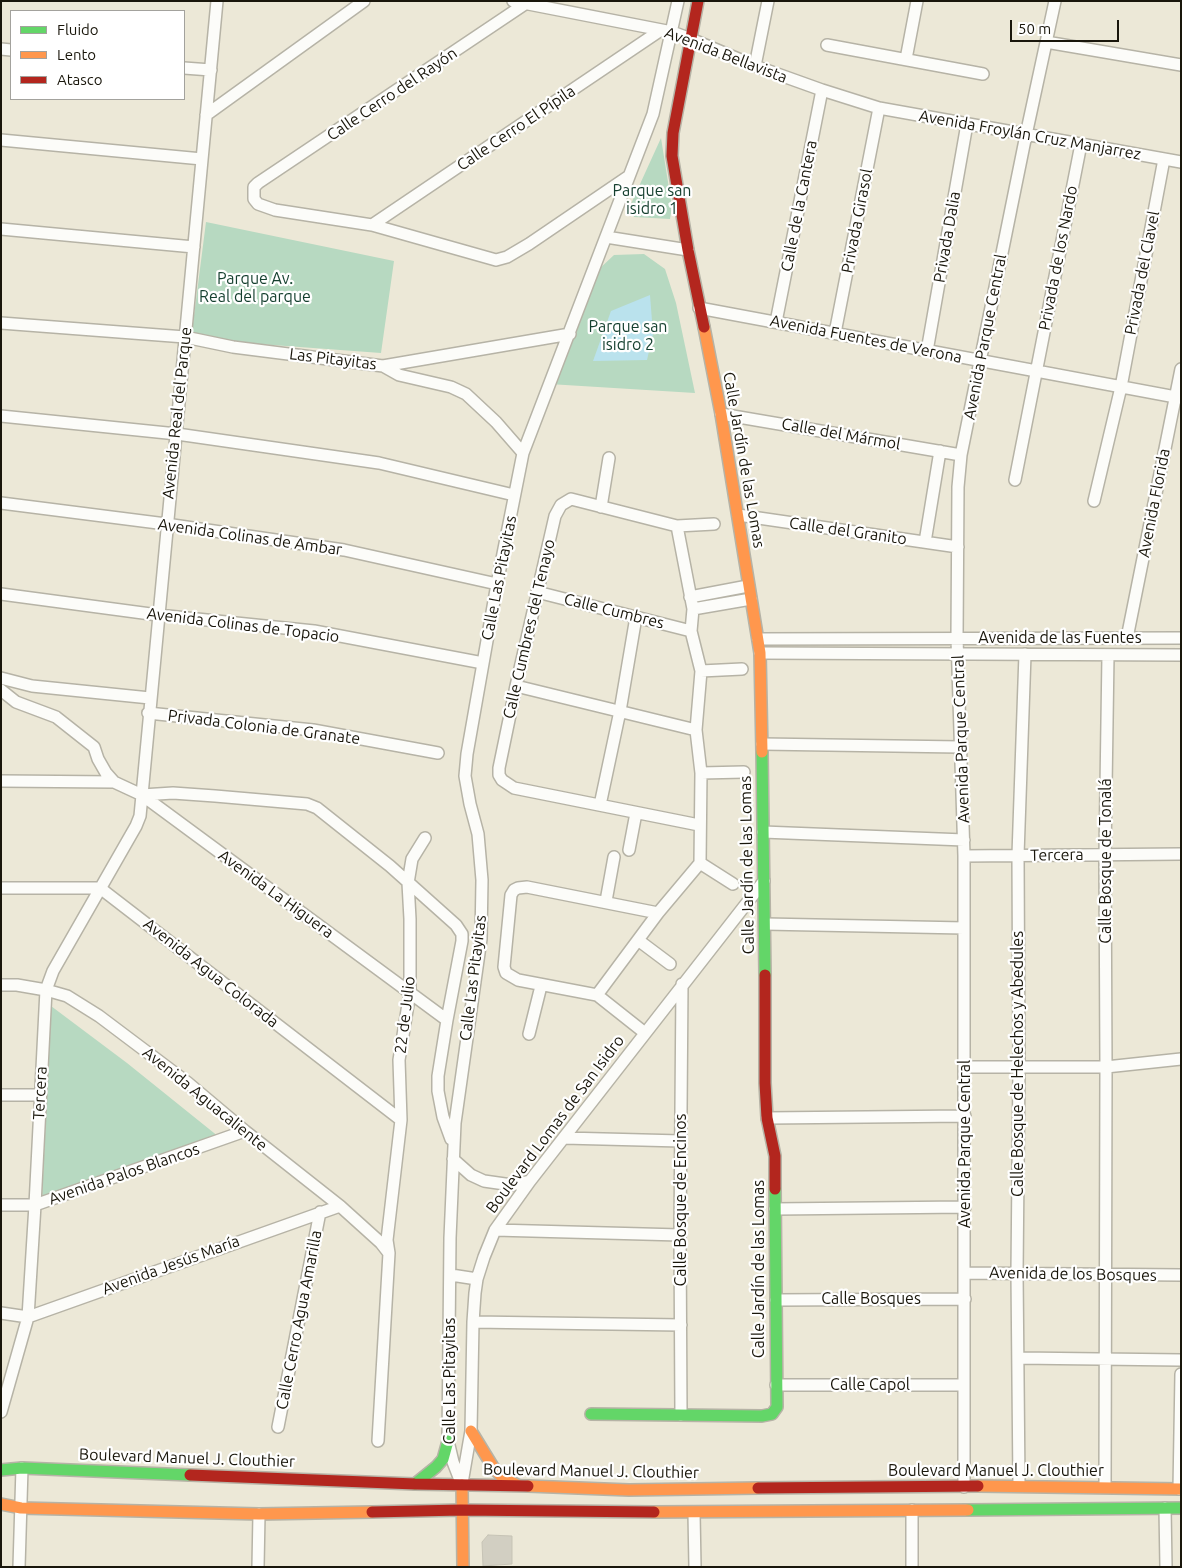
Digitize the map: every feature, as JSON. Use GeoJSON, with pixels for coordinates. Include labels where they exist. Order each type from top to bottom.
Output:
{"type":"FeatureCollection","features":[{"type":"Feature","properties":{"kind":"main road"},"geometry":{"type":"LineString","coordinates":[[698,1],[672,146],[674,172],[699,308]]}},
{"type":"Feature","properties":{"kind":"main road","name":"Calle Jardín de las Lomas"},"geometry":{"type":"LineString","coordinates":[[681,1416],[769,1416],[776,1410],[775,1156],[766,1118],[765,924],[760,653],[721,414],[699,308]]}},
{"type":"Feature","properties":{"kind":"main road"},"geometry":{"type":"LineString","coordinates":[[591,1414],[681,1416]]}},
{"type":"Feature","properties":{"kind":"main road"},"geometry":{"type":"LineString","coordinates":[[471,1431],[493,1467],[502,1477],[517,1486]]}},
{"type":"Feature","properties":{"kind":"main road"},"geometry":{"type":"LineString","coordinates":[[415,1484],[443,1459],[448,1441]]}},
{"type":"Feature","properties":{"kind":"main road","name":"Boulevard Manuel J. Clouthier"},"geometry":{"type":"LineString","coordinates":[[1,1470],[22,1468],[415,1484],[629,1490],[1019,1485],[1180,1489]]}},
{"type":"Feature","properties":{"kind":"main road"},"geometry":{"type":"LineString","coordinates":[[462,1485],[463,1567]]}},
{"type":"Feature","properties":{"kind":"main road"},"geometry":{"type":"LineString","coordinates":[[1,1504],[21,1508],[259,1514],[461,1510],[694,1513],[1181,1508]]}},
{"type":"Feature","properties":{"kind":"street","name":"Avenida Real del Parque"},"geometry":{"type":"LineString","coordinates":[[142,795],[148,713],[166,524],[177,434],[217,1]]}},
{"type":"Feature","properties":{"kind":"street"},"geometry":{"type":"LineString","coordinates":[[206,115],[364,1]]}},
{"type":"Feature","properties":{"kind":"street","name":"Avenida Bellavista"},"geometry":{"type":"LineString","coordinates":[[512,1],[666,31],[691,39],[755,66],[879,108]]}},
{"type":"Feature","properties":{"kind":"street"},"geometry":{"type":"LineString","coordinates":[[573,13],[576,1]]}},
{"type":"Feature","properties":{"kind":"street"},"geometry":{"type":"LineString","coordinates":[[570,334],[653,114],[666,31],[678,1]]}},
{"type":"Feature","properties":{"kind":"street"},"geometry":{"type":"LineString","coordinates":[[755,66],[768,1]]}},
{"type":"Feature","properties":{"kind":"street"},"geometry":{"type":"LineString","coordinates":[[906,58],[917,1]]}},
{"type":"Feature","properties":{"kind":"street","name":"Avenida Parque Central"},"geometry":{"type":"LineString","coordinates":[[964,1487],[964,840],[957,638],[958,487],[962,455],[1026,135],[1055,1]]}},
{"type":"Feature","properties":{"kind":"street","name":"Calle Cerro del Rayón"},"geometry":{"type":"LineString","coordinates":[[372,225],[265,207],[254,200],[254,188],[258,183],[526,4]]}},
{"type":"Feature","properties":{"kind":"street","name":"Calle Cerro El Pípila"},"geometry":{"type":"LineString","coordinates":[[372,225],[666,31]]}},
{"type":"Feature","properties":{"kind":"street"},"geometry":{"type":"LineString","coordinates":[[1046,42],[1181,65]]}},
{"type":"Feature","properties":{"kind":"street"},"geometry":{"type":"LineString","coordinates":[[827,45],[906,58],[983,74]]}},
{"type":"Feature","properties":{"kind":"street"},"geometry":{"type":"LineString","coordinates":[[185,68],[211,70]]}},
{"type":"Feature","properties":{"kind":"street","name":"Calle de la Cantera"},"geometry":{"type":"LineString","coordinates":[[776,322],[822,90]]}},
{"type":"Feature","properties":{"kind":"street","name":"Avenida Froylán Cruz Manjarrez"},"geometry":{"type":"LineString","coordinates":[[879,108],[1181,162]]}},
{"type":"Feature","properties":{"kind":"street","name":"Privada Girasol"},"geometry":{"type":"LineString","coordinates":[[835,333],[879,108]]}},
{"type":"Feature","properties":{"kind":"street","name":"Privada Dalia"},"geometry":{"type":"LineString","coordinates":[[927,350],[967,124]]}},
{"type":"Feature","properties":{"kind":"street"},"geometry":{"type":"LineString","coordinates":[[1,140],[202,158]]}},
{"type":"Feature","properties":{"kind":"street","name":"Privada de los Nardo"},"geometry":{"type":"LineString","coordinates":[[1015,480],[1081,144]]}},
{"type":"Feature","properties":{"kind":"street","name":"Privada del Clavel"},"geometry":{"type":"LineString","coordinates":[[1094,501],[1121,387],[1164,159]]}},
{"type":"Feature","properties":{"kind":"street"},"geometry":{"type":"LineString","coordinates":[[372,225],[496,260],[529,244],[629,176]]}},
{"type":"Feature","properties":{"kind":"street"},"geometry":{"type":"LineString","coordinates":[[1,229],[194,247]]}},
{"type":"Feature","properties":{"kind":"street"},"geometry":{"type":"LineString","coordinates":[[606,237],[688,250]]}},
{"type":"Feature","properties":{"kind":"street","name":"Avenida Fuentes de Verona"},"geometry":{"type":"LineString","coordinates":[[699,308],[1178,397]]}},
{"type":"Feature","properties":{"kind":"street","name":"Las Pitayitas"},"geometry":{"type":"LineString","coordinates":[[1,323],[185,337],[233,347],[383,366],[570,334]]}},
{"type":"Feature","properties":{"kind":"street","name":"Calle Las Pitayitas"},"geometry":{"type":"LineString","coordinates":[[462,1485],[453,1462],[448,1441],[453,1144],[463,1056],[480,939],[482,880],[478,834],[465,776],[467,754],[497,584],[523,454],[570,334]]}},
{"type":"Feature","properties":{"kind":"street"},"geometry":{"type":"LineString","coordinates":[[383,366],[399,375],[451,387],[466,394],[496,422],[523,454]]}},
{"type":"Feature","properties":{"kind":"street","name":"Avenida Florida"},"geometry":{"type":"LineString","coordinates":[[1127,638],[1178,397],[1181,369]]}},
{"type":"Feature","properties":{"kind":"street","name":"Calle del Mármol"},"geometry":{"type":"LineString","coordinates":[[721,414],[962,455]]}},
{"type":"Feature","properties":{"kind":"street"},"geometry":{"type":"LineString","coordinates":[[1,416],[177,434],[379,463],[514,495]]}},
{"type":"Feature","properties":{"kind":"street"},"geometry":{"type":"LineString","coordinates":[[925,542],[940,451]]}},
{"type":"Feature","properties":{"kind":"street"},"geometry":{"type":"LineString","coordinates":[[609,458],[602,507],[677,526],[714,524]]}},
{"type":"Feature","properties":{"kind":"street","name":"Calle Cumbres del Tenayo"},"geometry":{"type":"LineString","coordinates":[[600,805],[514,788],[502,780],[499,768],[555,516],[560,505],[571,499],[602,507]]}},
{"type":"Feature","properties":{"kind":"street","name":"Avenida Colinas de Ambar"},"geometry":{"type":"LineString","coordinates":[[1,503],[166,524],[344,550],[497,584]]}},
{"type":"Feature","properties":{"kind":"street","name":"Calle del Granito"},"geometry":{"type":"LineString","coordinates":[[738,515],[958,548]]}},
{"type":"Feature","properties":{"kind":"street"},"geometry":{"type":"LineString","coordinates":[[597,995],[658,913],[700,863],[701,772],[696,730],[701,671],[691,631],[693,609],[677,526]]}},
{"type":"Feature","properties":{"kind":"street"},"geometry":{"type":"LineString","coordinates":[[690,597],[748,586]]}},
{"type":"Feature","properties":{"kind":"street","name":"Calle Cumbres"},"geometry":{"type":"LineString","coordinates":[[537,592],[691,631]]}},
{"type":"Feature","properties":{"kind":"street","name":"Avenida Colinas de Topacio"},"geometry":{"type":"LineString","coordinates":[[1,594],[158,616],[314,631],[483,663]]}},
{"type":"Feature","properties":{"kind":"street"},"geometry":{"type":"LineString","coordinates":[[693,609],[751,599]]}},
{"type":"Feature","properties":{"kind":"street"},"geometry":{"type":"LineString","coordinates":[[636,617],[620,711],[600,805],[700,826]]}},
{"type":"Feature","properties":{"kind":"street","name":"Avenida de las Fuentes"},"geometry":{"type":"LineString","coordinates":[[758,639],[1181,638]]}},
{"type":"Feature","properties":{"kind":"street","name":"Avenida de las Fuentes"},"geometry":{"type":"LineString","coordinates":[[760,653],[1181,655]]}},
{"type":"Feature","properties":{"kind":"street","name":"Calle Bosque de Helechos y Abedules"},"geometry":{"type":"LineString","coordinates":[[1019,1485],[1017,1273],[1019,1067],[1018,855],[1025,654]]}},
{"type":"Feature","properties":{"kind":"street","name":"Calle Bosque de Tonalá"},"geometry":{"type":"LineString","coordinates":[[1105,1487],[1106,1067],[1104,854],[1108,655]]}},
{"type":"Feature","properties":{"kind":"street"},"geometry":{"type":"LineString","coordinates":[[701,671],[742,669]]}},
{"type":"Feature","properties":{"kind":"street","name":"Privada Colonia de Granate"},"geometry":{"type":"LineString","coordinates":[[1,678],[32,686],[150,698]]}},
{"type":"Feature","properties":{"kind":"street"},"geometry":{"type":"LineString","coordinates":[[516,686],[696,730]]}},
{"type":"Feature","properties":{"kind":"street"},"geometry":{"type":"LineString","coordinates":[[1,690],[16,702],[56,717],[94,747],[106,773],[114,782]]}},
{"type":"Feature","properties":{"kind":"street","name":"Privada Colonia de Granate"},"geometry":{"type":"LineString","coordinates":[[148,713],[313,730],[438,753]]}},
{"type":"Feature","properties":{"kind":"street"},"geometry":{"type":"LineString","coordinates":[[762,744],[960,747]]}},
{"type":"Feature","properties":{"kind":"street"},"geometry":{"type":"LineString","coordinates":[[701,772],[744,772]]}},
{"type":"Feature","properties":{"kind":"street"},"geometry":{"type":"LineString","coordinates":[[1,781],[114,782]]}},
{"type":"Feature","properties":{"kind":"street","name":"Avenida La Higuera"},"geometry":{"type":"LineString","coordinates":[[114,782],[142,795],[447,1020]]}},
{"type":"Feature","properties":{"kind":"street"},"geometry":{"type":"LineString","coordinates":[[142,795],[215,796],[307,804],[317,808],[390,866],[456,925],[462,934],[462,941],[447,1020],[438,1091],[443,1117],[453,1144]]}},
{"type":"Feature","properties":{"kind":"street","name":"Tercera"},"geometry":{"type":"LineString","coordinates":[[1,1412],[28,1317],[46,990],[53,971],[136,826],[140,816],[142,795]]}},
{"type":"Feature","properties":{"kind":"street"},"geometry":{"type":"LineString","coordinates":[[629,850],[636,813]]}},
{"type":"Feature","properties":{"kind":"street"},"geometry":{"type":"LineString","coordinates":[[763,832],[964,840]]}},
{"type":"Feature","properties":{"kind":"street","name":"22 de Julio"},"geometry":{"type":"LineString","coordinates":[[378,1441],[389,1253],[387,1240],[401,1120],[399,1060],[410,992],[408,883],[412,859],[426,838]]}},
{"type":"Feature","properties":{"kind":"street","name":"Tercera"},"geometry":{"type":"LineString","coordinates":[[964,856],[1181,854]]}},
{"type":"Feature","properties":{"kind":"street"},"geometry":{"type":"LineString","coordinates":[[606,902],[614,857]]}},
{"type":"Feature","properties":{"kind":"street"},"geometry":{"type":"LineString","coordinates":[[700,863],[733,884]]}},
{"type":"Feature","properties":{"kind":"street","name":"Boulevard Lomas de San Isidro"},"geometry":{"type":"LineString","coordinates":[[462,1485],[471,1431],[473,1322],[477,1279],[496,1230],[530,1181],[764,880]]}},
{"type":"Feature","properties":{"kind":"street"},"geometry":{"type":"LineString","coordinates":[[645,1033],[597,995],[540,986],[509,976],[504,968],[512,892],[523,886],[658,913]]}},
{"type":"Feature","properties":{"kind":"street"},"geometry":{"type":"LineString","coordinates":[[1,888],[100,888]]}},
{"type":"Feature","properties":{"kind":"street","name":"Avenida Agua Colorada"},"geometry":{"type":"LineString","coordinates":[[100,888],[401,1120]]}},
{"type":"Feature","properties":{"kind":"street"},"geometry":{"type":"LineString","coordinates":[[765,924],[964,928]]}},
{"type":"Feature","properties":{"kind":"street"},"geometry":{"type":"LineString","coordinates":[[638,940],[670,964]]}},
{"type":"Feature","properties":{"kind":"street","name":"Calle Bosque de Encinos"},"geometry":{"type":"LineString","coordinates":[[681,1416],[682,984]]}},
{"type":"Feature","properties":{"kind":"street","name":"Avenida Aguacaliente"},"geometry":{"type":"LineString","coordinates":[[1,985],[17,985],[67,996],[99,1016],[188,1083],[340,1206],[382,1243],[389,1253]]}},
{"type":"Feature","properties":{"kind":"street"},"geometry":{"type":"LineString","coordinates":[[529,1034],[540,986]]}},
{"type":"Feature","properties":{"kind":"street"},"geometry":{"type":"LineString","coordinates":[[964,1067],[1106,1067],[1181,1059]]}},
{"type":"Feature","properties":{"kind":"street"},"geometry":{"type":"LineString","coordinates":[[1,1095],[40,1095]]}},
{"type":"Feature","properties":{"kind":"street"},"geometry":{"type":"LineString","coordinates":[[766,1118],[965,1116]]}},
{"type":"Feature","properties":{"kind":"street","name":"Avenida Palos Blancos"},"geometry":{"type":"LineString","coordinates":[[1,1205],[35,1205],[245,1131]]}},
{"type":"Feature","properties":{"kind":"street"},"geometry":{"type":"LineString","coordinates":[[564,1138],[682,1141]]}},
{"type":"Feature","properties":{"kind":"street"},"geometry":{"type":"LineString","coordinates":[[453,1159],[471,1174],[484,1181],[512,1185],[530,1181]]}},
{"type":"Feature","properties":{"kind":"street","name":"Avenida Jesús María"},"geometry":{"type":"LineString","coordinates":[[1,1313],[28,1317],[340,1206]]}},
{"type":"Feature","properties":{"kind":"street"},"geometry":{"type":"LineString","coordinates":[[775,1208],[965,1208]]}},
{"type":"Feature","properties":{"kind":"street","name":"Calle Cerro Agua Amarilla"},"geometry":{"type":"LineString","coordinates":[[278,1427],[320,1212]]}},
{"type":"Feature","properties":{"kind":"street"},"geometry":{"type":"LineString","coordinates":[[496,1230],[680,1235]]}},
{"type":"Feature","properties":{"kind":"street","name":"Avenida de los Bosques"},"geometry":{"type":"LineString","coordinates":[[965,1273],[1181,1276]]}},
{"type":"Feature","properties":{"kind":"street"},"geometry":{"type":"LineString","coordinates":[[450,1276],[477,1279]]}},
{"type":"Feature","properties":{"kind":"street","name":"Calle Bosques"},"geometry":{"type":"LineString","coordinates":[[776,1300],[965,1299]]}},
{"type":"Feature","properties":{"kind":"street"},"geometry":{"type":"LineString","coordinates":[[473,1322],[681,1325]]}},
{"type":"Feature","properties":{"kind":"street"},"geometry":{"type":"LineString","coordinates":[[1018,1358],[1181,1360]]}},
{"type":"Feature","properties":{"kind":"street"},"geometry":{"type":"LineString","coordinates":[[1180,1489],[1181,1374]]}},
{"type":"Feature","properties":{"kind":"street","name":"Calle Capol"},"geometry":{"type":"LineString","coordinates":[[776,1385],[964,1385]]}},
{"type":"Feature","properties":{"kind":"street"},"geometry":{"type":"LineString","coordinates":[[19,1567],[22,1468]]}},
{"type":"Feature","properties":{"kind":"street"},"geometry":{"type":"LineString","coordinates":[[1165,1508],[1166,1567]]}},
{"type":"Feature","properties":{"kind":"street"},"geometry":{"type":"LineString","coordinates":[[912,1510],[912,1567]]}},
{"type":"Feature","properties":{"kind":"street"},"geometry":{"type":"LineString","coordinates":[[694,1513],[695,1567]]}},
{"type":"Feature","properties":{"kind":"street"},"geometry":{"type":"LineString","coordinates":[[258,1567],[259,1514]]}},
{"type":"Feature","properties":{"kind":"green space","name":"Parque san isidro 1"},"geometry":{"type":"Polygon","coordinates":[[[661,138],[672,207],[670,219],[634,217],[630,206],[661,138]]]}},
{"type":"Feature","properties":{"kind":"green space","name":"Parque Av. Real del parque"},"geometry":{"type":"Polygon","coordinates":[[[206,222],[394,261],[381,353],[191,339],[206,222]]]}},
{"type":"Feature","properties":{"kind":"green space","name":"Parque san isidro 2"},"geometry":{"type":"Polygon","coordinates":[[[644,254],[665,269],[676,303],[695,393],[549,384],[598,270],[614,255],[644,254]]]}},
{"type":"Feature","properties":{"kind":"green space"},"geometry":{"type":"Polygon","coordinates":[[[51,1006],[127,1063],[219,1137],[42,1199],[51,1006]]]}},
{"type":"Feature","properties":{"kind":"water"},"geometry":{"type":"Polygon","coordinates":[[[650,295],[653,334],[647,360],[593,361],[611,311],[650,295]]]}},
{"type":"Feature","properties":{"kind":"building"},"geometry":{"type":"Polygon","coordinates":[[[488,1535],[512,1536],[512,1564],[483,1566],[482,1542],[488,1535]]]}},
{"type":"Feature","properties":{"kind":"traffic: fast"},"geometry":{"type":"LineString","coordinates":[[762,752],[765,975]]}},
{"type":"Feature","properties":{"kind":"traffic: fast"},"geometry":{"type":"LineString","coordinates":[[591,1414],[762,1416],[772,1414],[777,1407],[775,1189]]}},
{"type":"Feature","properties":{"kind":"traffic: fast"},"geometry":{"type":"LineString","coordinates":[[415,1484],[443,1459],[448,1441]]}},
{"type":"Feature","properties":{"kind":"traffic: fast"},"geometry":{"type":"LineString","coordinates":[[1,1470],[22,1468],[190,1475]]}},
{"type":"Feature","properties":{"kind":"traffic: fast"},"geometry":{"type":"LineString","coordinates":[[968,1510],[1181,1508]]}},
{"type":"Feature","properties":{"kind":"traffic: slow"},"geometry":{"type":"LineString","coordinates":[[704,327],[721,414],[760,653],[762,752]]}},
{"type":"Feature","properties":{"kind":"traffic: slow"},"geometry":{"type":"LineString","coordinates":[[471,1431],[493,1467],[502,1477],[517,1485]]}},
{"type":"Feature","properties":{"kind":"traffic: slow"},"geometry":{"type":"LineString","coordinates":[[462,1485],[463,1567]]}},
{"type":"Feature","properties":{"kind":"traffic: slow"},"geometry":{"type":"LineString","coordinates":[[528,1486],[629,1490],[758,1488]]}},
{"type":"Feature","properties":{"kind":"traffic: slow"},"geometry":{"type":"LineString","coordinates":[[978,1486],[1181,1489]]}},
{"type":"Feature","properties":{"kind":"traffic: slow"},"geometry":{"type":"LineString","coordinates":[[1,1504],[21,1508],[259,1514],[372,1512]]}},
{"type":"Feature","properties":{"kind":"traffic: slow"},"geometry":{"type":"LineString","coordinates":[[654,1512],[968,1510]]}},
{"type":"Feature","properties":{"kind":"traffic: jam"},"geometry":{"type":"LineString","coordinates":[[698,1],[673,133],[672,156],[688,250],[704,327]]}},
{"type":"Feature","properties":{"kind":"traffic: jam"},"geometry":{"type":"LineString","coordinates":[[765,975],[765,1083],[767,1118],[775,1156],[775,1189]]}},
{"type":"Feature","properties":{"kind":"traffic: jam"},"geometry":{"type":"LineString","coordinates":[[190,1475],[415,1484],[528,1486]]}},
{"type":"Feature","properties":{"kind":"traffic: jam"},"geometry":{"type":"LineString","coordinates":[[758,1488],[978,1486]]}},
{"type":"Feature","properties":{"kind":"traffic: jam"},"geometry":{"type":"LineString","coordinates":[[372,1512],[461,1510],[654,1512]]}}]}
